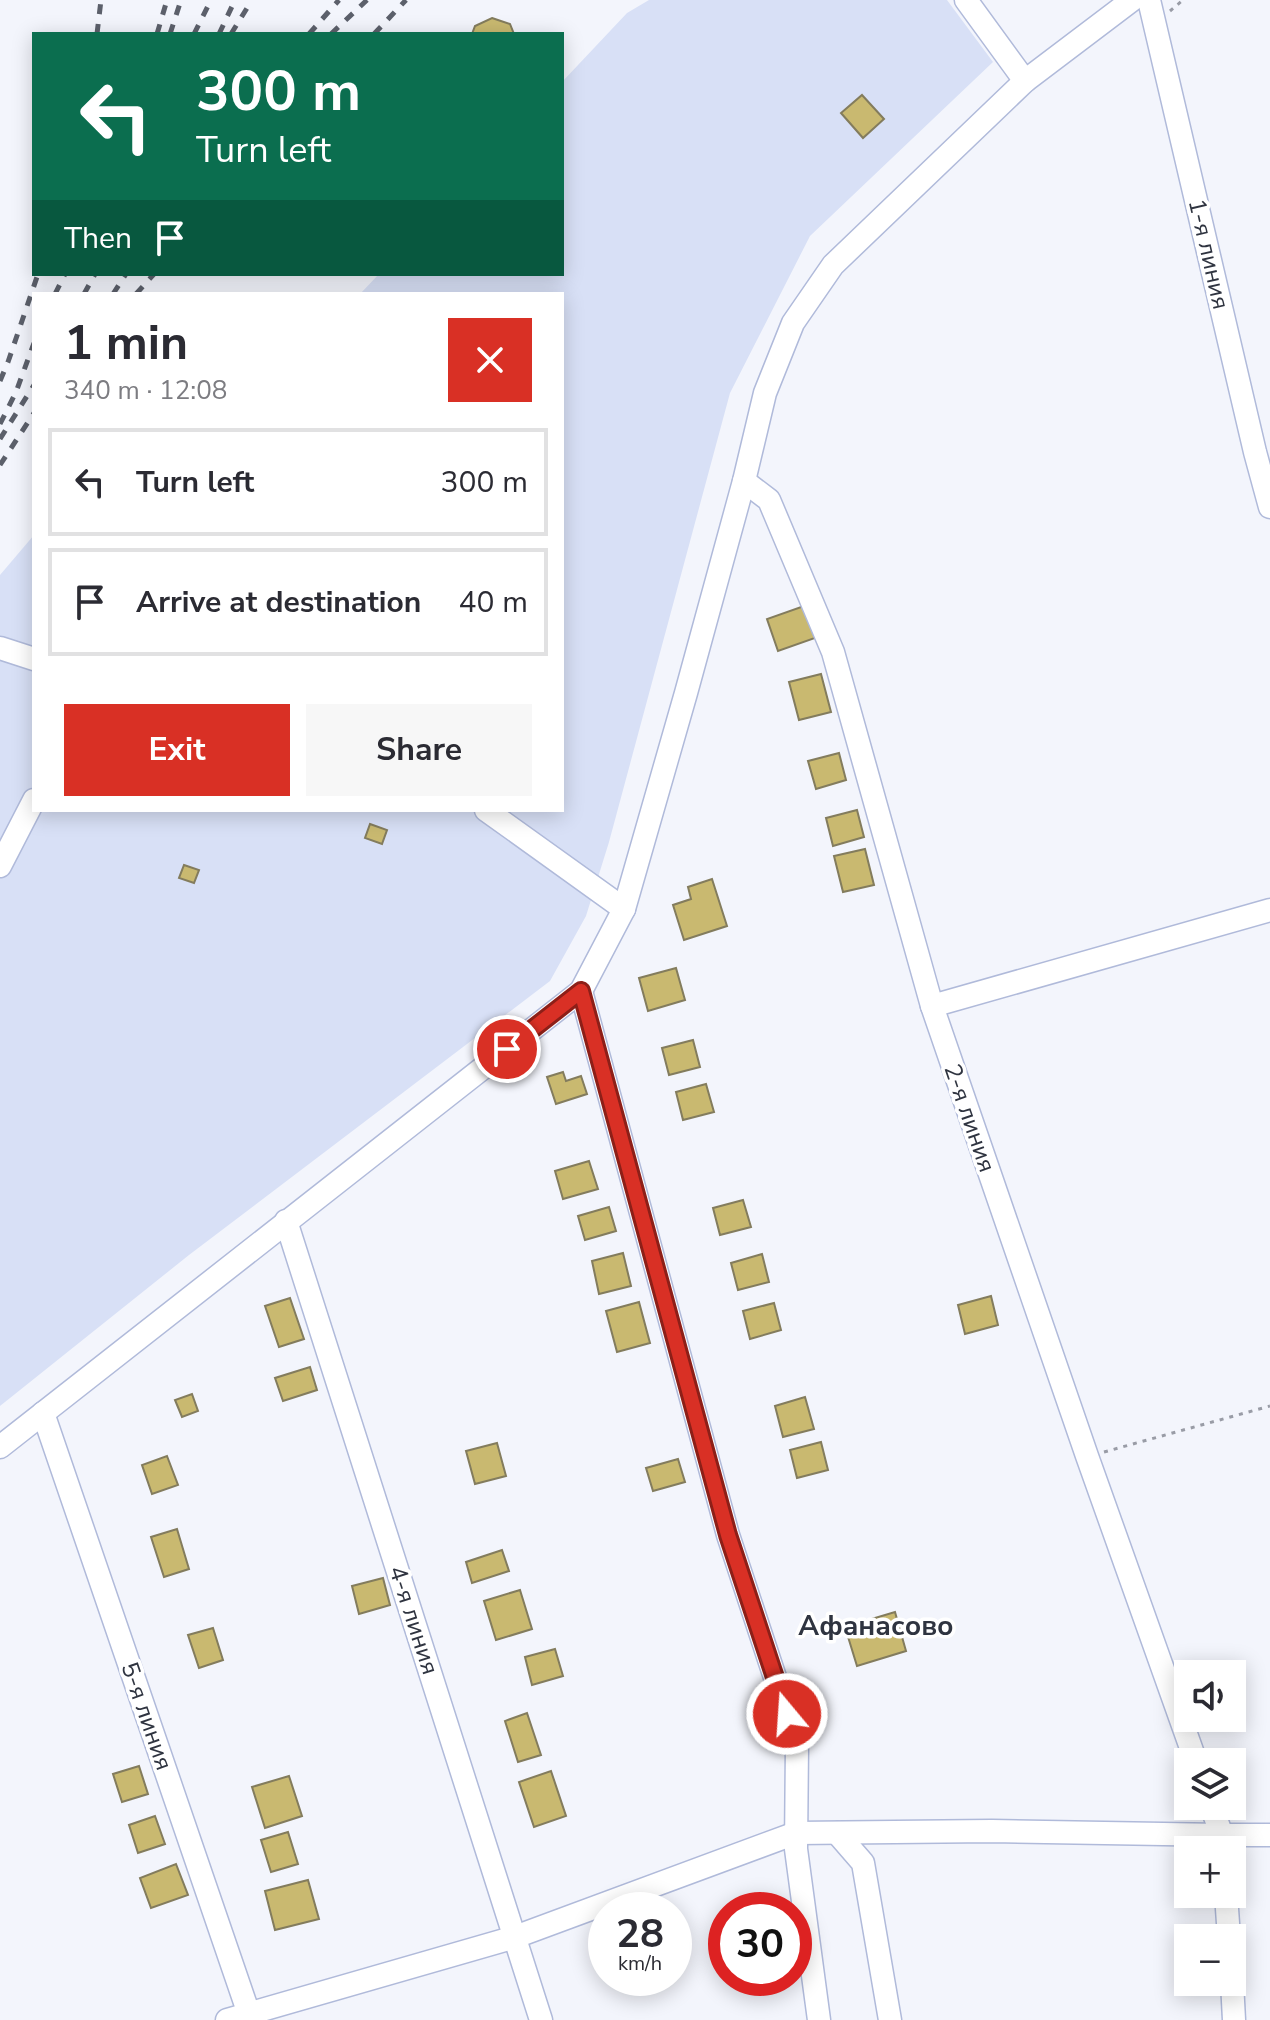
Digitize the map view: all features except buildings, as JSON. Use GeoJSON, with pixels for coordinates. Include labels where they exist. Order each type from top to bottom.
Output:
{"type":"FeatureCollection","features":[{"type":"Feature","properties":{"kind":"street"},"geometry":{"type":"LineString","coordinates":[[966,0],[1025,81]]}},
{"type":"Feature","properties":{"kind":"street"},"geometry":{"type":"LineString","coordinates":[[0,1447],[581,991],[624,909],[744,481],[765,393],[793,323],[833,265],[1025,81],[1132,0]]}},
{"type":"Feature","properties":{"kind":"street","name":"1-я линия"},"geometry":{"type":"LineString","coordinates":[[1149,0],[1270,507]]}},
{"type":"Feature","properties":{"kind":"street","name":"2-я линия"},"geometry":{"type":"LineString","coordinates":[[744,481],[769,500],[833,652],[932,1006],[1191,1748]]}},
{"type":"Feature","properties":{"kind":"street"},"geometry":{"type":"LineString","coordinates":[[0,648],[32,658]]}},
{"type":"Feature","properties":{"kind":"street"},"geometry":{"type":"LineString","coordinates":[[0,866],[32,804]]}},
{"type":"Feature","properties":{"kind":"street"},"geometry":{"type":"LineString","coordinates":[[489,812],[624,909]]}},
{"type":"Feature","properties":{"kind":"street"},"geometry":{"type":"LineString","coordinates":[[932,1006],[1270,910]]}},
{"type":"Feature","properties":{"kind":"street"},"geometry":{"type":"LineString","coordinates":[[581,991],[728,1535],[797,1744],[796,1849],[819,2020]]}},
{"type":"Feature","properties":{"kind":"street","name":"4-я линия"},"geometry":{"type":"LineString","coordinates":[[286,1221],[541,2020]]}},
{"type":"Feature","properties":{"kind":"street","name":"5-я линия"},"geometry":{"type":"LineString","coordinates":[[43,1413],[242,2018]]}},
{"type":"Feature","properties":{"kind":"street"},"geometry":{"type":"LineString","coordinates":[[242,2018],[515,1937],[796,1833],[992,1831],[1174,1840]]}},
{"type":"Feature","properties":{"kind":"street"},"geometry":{"type":"LineString","coordinates":[[837,1833],[863,1863],[890,2020]]}},
{"type":"Feature","properties":{"kind":"street"},"geometry":{"type":"LineString","coordinates":[[1246,1839],[1270,1835]]}},
{"type":"Feature","properties":{"kind":"street"},"geometry":{"type":"LineString","coordinates":[[1233,1996],[1234,2020]]}},
{"type":"Feature","properties":{"kind":"path"},"geometry":{"type":"LineString","coordinates":[[1087,1456],[1270,1406]]}},
{"type":"Feature","properties":{"kind":"shaded area"},"geometry":{"type":"Polygon","coordinates":[[[649,0],[947,0],[993,62],[810,236],[730,393],[609,842],[586,916],[550,981],[189,1255],[0,1406],[0,575],[32,537],[32,812],[564,812],[564,292],[362,292],[377,276],[564,276],[564,80],[627,13],[649,0]]]}},
{"type":"Feature","properties":{"kind":"railway"},"geometry":{"type":"LineString","coordinates":[[97,32],[101,0]]}},
{"type":"Feature","properties":{"kind":"railway"},"geometry":{"type":"LineString","coordinates":[[158,32],[167,0]]}},
{"type":"Feature","properties":{"kind":"railway"},"geometry":{"type":"LineString","coordinates":[[171,32],[181,0]]}},
{"type":"Feature","properties":{"kind":"railway"},"geometry":{"type":"LineString","coordinates":[[195,32],[211,0]]}},
{"type":"Feature","properties":{"kind":"railway"},"geometry":{"type":"LineString","coordinates":[[220,32],[235,0]]}},
{"type":"Feature","properties":{"kind":"railway"},"geometry":{"type":"LineString","coordinates":[[232,32],[252,0]]}},
{"type":"Feature","properties":{"kind":"railway"},"geometry":{"type":"LineString","coordinates":[[311,32],[339,0]]}},
{"type":"Feature","properties":{"kind":"railway"},"geometry":{"type":"LineString","coordinates":[[333,32],[367,0]]}},
{"type":"Feature","properties":{"kind":"railway"},"geometry":{"type":"LineString","coordinates":[[376,32],[406,0]]}},
{"type":"Feature","properties":{"kind":"railway"},"geometry":{"type":"LineString","coordinates":[[0,381],[37,276]]}},
{"type":"Feature","properties":{"kind":"railway"},"geometry":{"type":"LineString","coordinates":[[56,292],[64,276]]}},
{"type":"Feature","properties":{"kind":"railway"},"geometry":{"type":"LineString","coordinates":[[85,292],[94,276]]}},
{"type":"Feature","properties":{"kind":"railway"},"geometry":{"type":"LineString","coordinates":[[114,292],[125,276]]}},
{"type":"Feature","properties":{"kind":"railway"},"geometry":{"type":"LineString","coordinates":[[138,292],[152,276]]}},
{"type":"Feature","properties":{"kind":"railway"},"geometry":{"type":"LineString","coordinates":[[0,424],[32,348]]}},
{"type":"Feature","properties":{"kind":"railway"},"geometry":{"type":"LineString","coordinates":[[0,439],[32,388]]}},
{"type":"Feature","properties":{"kind":"railway"},"geometry":{"type":"LineString","coordinates":[[0,465],[32,416]]}},
{"type":"Feature","properties":{"kind":"district","name":"Афанасово"},"geometry":{"type":"Point","coordinates":[876,1626]}},
{"type":"Feature","properties":{"kind":"route"},"geometry":{"type":"LineString","coordinates":[[507,1049],[581,991],[728,1535],[787,1714]]}}]}
